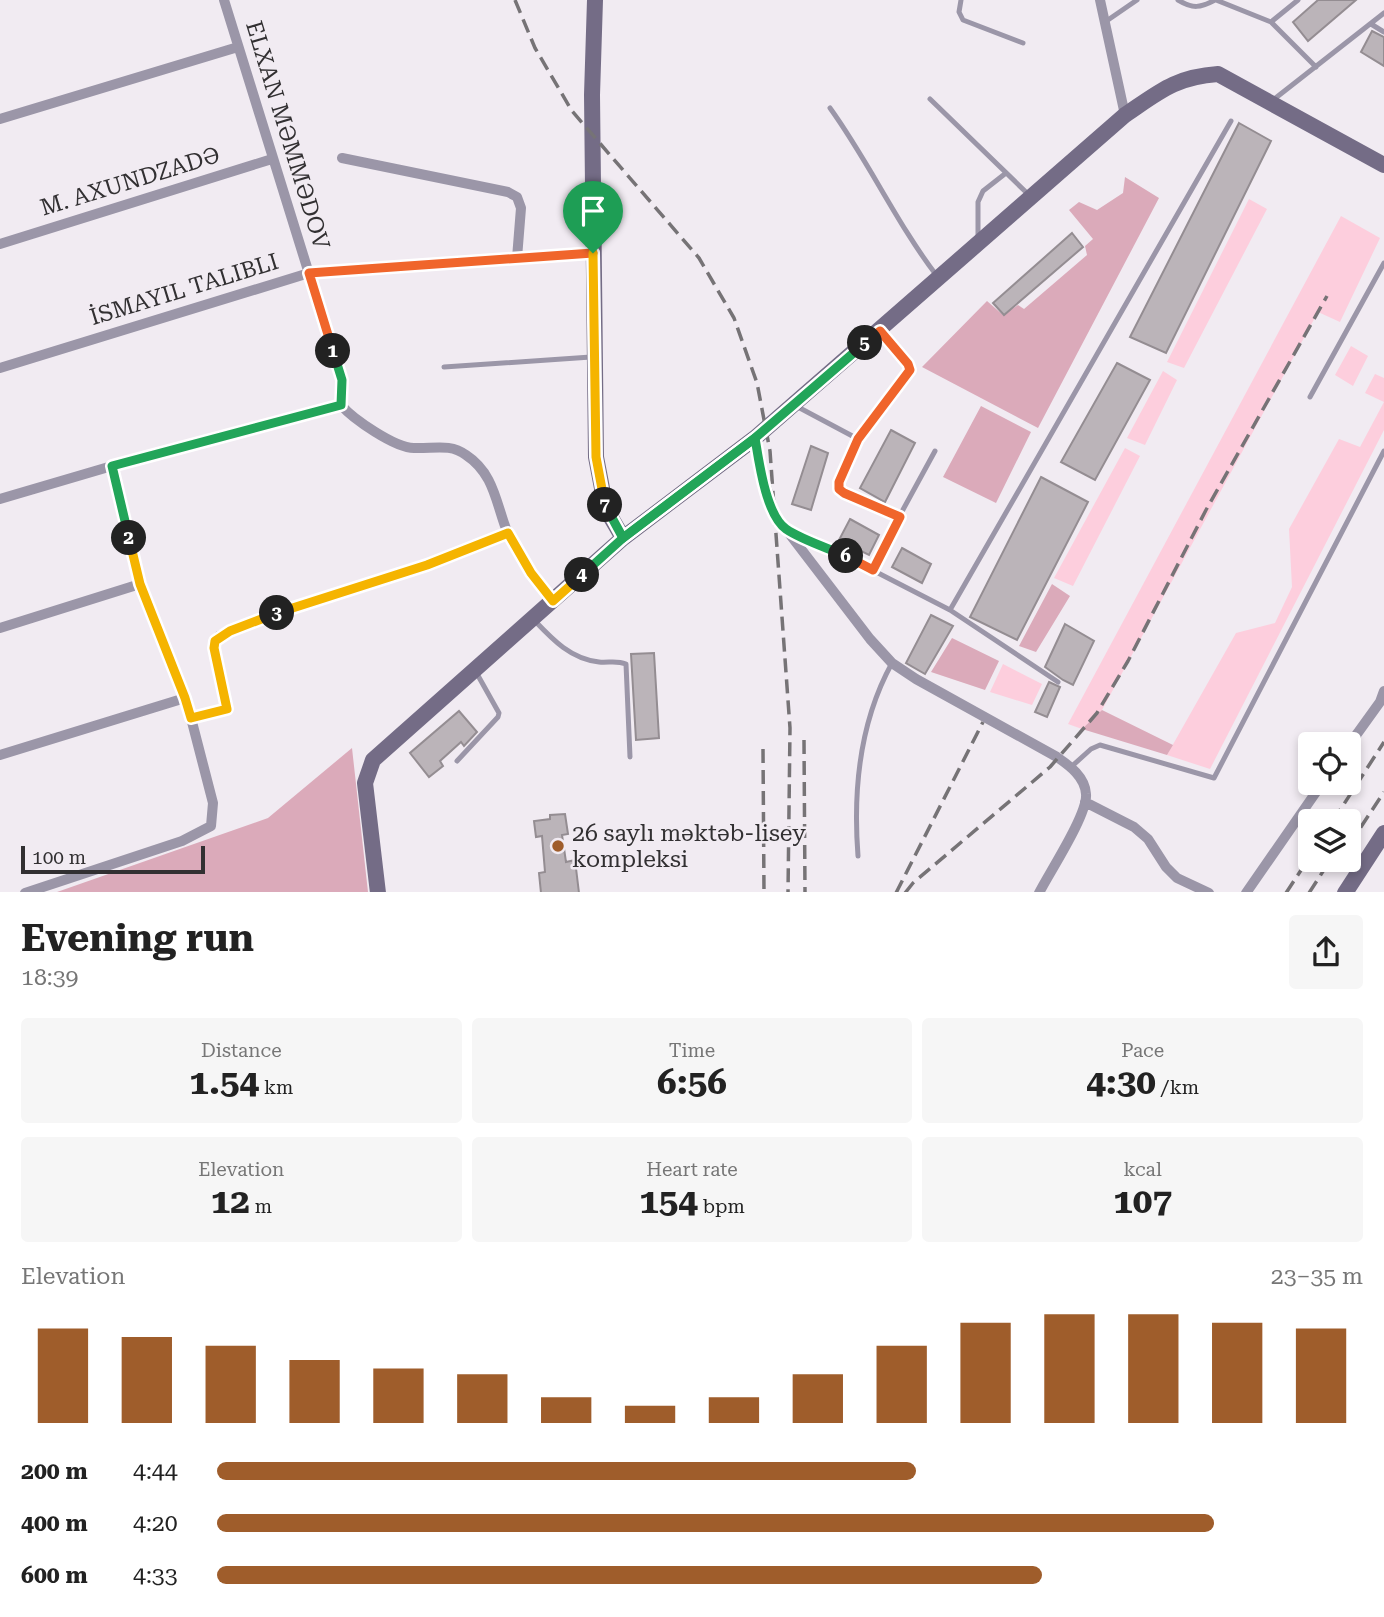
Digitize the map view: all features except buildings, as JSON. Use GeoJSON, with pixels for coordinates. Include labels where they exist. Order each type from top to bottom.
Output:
{"type":"FeatureCollection","features":[{"type":"Feature","properties":{"kind":"main road"},"geometry":{"type":"LineString","coordinates":[[595,0],[592,95],[596,457],[606,509],[623,538]]}},
{"type":"Feature","properties":{"kind":"main road"},"geometry":{"type":"LineString","coordinates":[[378,892],[365,783],[373,760],[623,538],[755,438],[1125,115],[1173,82],[1195,75],[1218,74],[1384,165]]}},
{"type":"Feature","properties":{"kind":"main road"},"geometry":{"type":"LineString","coordinates":[[1345,892],[1384,833]]}},
{"type":"Feature","properties":{"kind":"street","name":"ELXAN MƏMMƏDOV"},"geometry":{"type":"LineString","coordinates":[[224,0],[342,380],[341,405]]}},
{"type":"Feature","properties":{"kind":"street"},"geometry":{"type":"LineString","coordinates":[[1100,0],[1125,115]]}},
{"type":"Feature","properties":{"kind":"street"},"geometry":{"type":"LineString","coordinates":[[0,119],[238,47]]}},
{"type":"Feature","properties":{"kind":"street"},"geometry":{"type":"LineString","coordinates":[[342,158],[508,192],[517,197],[521,208],[517,258]]}},
{"type":"Feature","properties":{"kind":"street","name":"M. AXUNDZADƏ"},"geometry":{"type":"LineString","coordinates":[[0,244],[272,159]]}},
{"type":"Feature","properties":{"kind":"street"},"geometry":{"type":"LineString","coordinates":[[0,368],[309,273],[593,253]]}},
{"type":"Feature","properties":{"kind":"street"},"geometry":{"type":"LineString","coordinates":[[0,499],[341,405],[388,439],[412,449],[454,448],[467,455],[492,485],[508,533],[531,573],[553,601]]}},
{"type":"Feature","properties":{"kind":"street"},"geometry":{"type":"LineString","coordinates":[[755,438],[775,515],[870,639],[892,663],[1057,757],[1071,767],[1084,785],[1087,796],[1082,813],[1039,892]]}},
{"type":"Feature","properties":{"kind":"street"},"geometry":{"type":"LineString","coordinates":[[25,892],[182,841],[211,826],[214,803],[191,718],[140,584],[112,466]]}},
{"type":"Feature","properties":{"kind":"street"},"geometry":{"type":"LineString","coordinates":[[191,718],[227,709],[214,648],[219,636],[271,615],[427,565],[508,533]]}},
{"type":"Feature","properties":{"kind":"street"},"geometry":{"type":"LineString","coordinates":[[0,628],[140,584]]}},
{"type":"Feature","properties":{"kind":"street"},"geometry":{"type":"LineString","coordinates":[[1358,732],[1380,702],[1384,691]]}},
{"type":"Feature","properties":{"kind":"street"},"geometry":{"type":"LineString","coordinates":[[0,755],[185,698]]}},
{"type":"Feature","properties":{"kind":"street"},"geometry":{"type":"LineString","coordinates":[[1246,892],[1314,795]]}},
{"type":"Feature","properties":{"kind":"street"},"geometry":{"type":"LineString","coordinates":[[1085,802],[1134,827],[1148,839],[1166,867],[1177,878],[1209,892]]}},
{"type":"Feature","properties":{"kind":"lane"},"geometry":{"type":"LineString","coordinates":[[961,0],[959,12],[963,20],[1023,43]]}},
{"type":"Feature","properties":{"kind":"lane"},"geometry":{"type":"LineString","coordinates":[[1105,22],[1137,0]]}},
{"type":"Feature","properties":{"kind":"lane"},"geometry":{"type":"LineString","coordinates":[[1178,0],[1191,8],[1202,7],[1216,0],[1271,22],[1316,67]]}},
{"type":"Feature","properties":{"kind":"lane"},"geometry":{"type":"LineString","coordinates":[[1271,22],[1298,0]]}},
{"type":"Feature","properties":{"kind":"lane"},"geometry":{"type":"LineString","coordinates":[[1270,102],[1384,13]]}},
{"type":"Feature","properties":{"kind":"lane"},"geometry":{"type":"LineString","coordinates":[[1371,24],[1384,32]]}},
{"type":"Feature","properties":{"kind":"lane"},"geometry":{"type":"LineString","coordinates":[[930,99],[1031,198]]}},
{"type":"Feature","properties":{"kind":"lane"},"geometry":{"type":"LineString","coordinates":[[830,108],[855,142],[918,251],[939,279]]}},
{"type":"Feature","properties":{"kind":"lane"},"geometry":{"type":"LineString","coordinates":[[950,610],[1231,121]]}},
{"type":"Feature","properties":{"kind":"lane"},"geometry":{"type":"LineString","coordinates":[[977,245],[978,202],[983,191],[1006,173]]}},
{"type":"Feature","properties":{"kind":"lane"},"geometry":{"type":"LineString","coordinates":[[1310,397],[1384,263]]}},
{"type":"Feature","properties":{"kind":"lane"},"geometry":{"type":"LineString","coordinates":[[880,331],[910,370],[858,439],[839,482],[839,489],[900,517]]}},
{"type":"Feature","properties":{"kind":"lane"},"geometry":{"type":"LineString","coordinates":[[444,367],[594,357]]}},
{"type":"Feature","properties":{"kind":"lane"},"geometry":{"type":"LineString","coordinates":[[794,404],[858,439]]}},
{"type":"Feature","properties":{"kind":"lane"},"geometry":{"type":"LineString","coordinates":[[873,570],[936,451]]}},
{"type":"Feature","properties":{"kind":"lane"},"geometry":{"type":"LineString","coordinates":[[1071,767],[1091,749],[1100,745],[1214,779],[1384,451]]}},
{"type":"Feature","properties":{"kind":"lane"},"geometry":{"type":"LineString","coordinates":[[785,529],[950,610],[1058,682]]}},
{"type":"Feature","properties":{"kind":"lane"},"geometry":{"type":"LineString","coordinates":[[533,619],[557,644],[582,659],[618,661],[625,664],[630,757]]}},
{"type":"Feature","properties":{"kind":"lane"},"geometry":{"type":"LineString","coordinates":[[858,856],[855,820],[857,785],[868,724],[879,688],[892,663]]}},
{"type":"Feature","properties":{"kind":"lane"},"geometry":{"type":"LineString","coordinates":[[457,761],[499,713],[475,669]]}},
{"type":"Feature","properties":{"kind":"shaded area"},"geometry":{"type":"Polygon","coordinates":[[[1125,177],[1159,198],[1038,428],[922,367],[987,301],[1003,315],[1018,305],[1024,309],[1087,255],[1085,246],[1093,239],[1069,210],[1079,202],[1097,210],[1123,193],[1125,177]]]}},
{"type":"Feature","properties":{"kind":"shaded area"},"geometry":{"type":"Polygon","coordinates":[[[1249,199],[1267,209],[1184,368],[1167,362],[1249,199]]]}},
{"type":"Feature","properties":{"kind":"shaded area"},"geometry":{"type":"Polygon","coordinates":[[[1341,216],[1380,238],[1340,322],[1318,312],[1102,710],[1082,729],[1068,724],[1341,216]]]}},
{"type":"Feature","properties":{"kind":"shaded area"},"geometry":{"type":"Polygon","coordinates":[[[1351,346],[1368,356],[1353,386],[1335,375],[1351,346]]]}},
{"type":"Feature","properties":{"kind":"shaded area"},"geometry":{"type":"Polygon","coordinates":[[[1163,371],[1177,380],[1145,445],[1127,438],[1163,371]]]}},
{"type":"Feature","properties":{"kind":"shaded area"},"geometry":{"type":"Polygon","coordinates":[[[1375,374],[1384,378],[1384,402],[1365,393],[1375,374]]]}},
{"type":"Feature","properties":{"kind":"shaded area"},"geometry":{"type":"Polygon","coordinates":[[[1384,402],[1384,430],[1210,769],[1167,755],[1236,633],[1275,623],[1292,587],[1289,529],[1339,439],[1360,447],[1384,402]]]}},
{"type":"Feature","properties":{"kind":"shaded area"},"geometry":{"type":"Polygon","coordinates":[[[981,406],[1031,432],[996,503],[943,477],[981,406]]]}},
{"type":"Feature","properties":{"kind":"shaded area"},"geometry":{"type":"Polygon","coordinates":[[[1125,448],[1140,456],[1073,586],[1054,578],[1125,448]]]}},
{"type":"Feature","properties":{"kind":"shaded area"},"geometry":{"type":"Polygon","coordinates":[[[1052,584],[1070,596],[1036,652],[1019,646],[1052,584]]]}},
{"type":"Feature","properties":{"kind":"shaded area"},"geometry":{"type":"Polygon","coordinates":[[[952,638],[999,661],[985,690],[931,672],[952,638]]]}},
{"type":"Feature","properties":{"kind":"shaded area"},"geometry":{"type":"Polygon","coordinates":[[[1003,664],[1042,684],[1032,705],[990,692],[1003,664]]]}},
{"type":"Feature","properties":{"kind":"shaded area"},"geometry":{"type":"Polygon","coordinates":[[[1102,710],[1173,745],[1167,755],[1082,729],[1102,710]]]}},
{"type":"Feature","properties":{"kind":"shaded area"},"geometry":{"type":"Polygon","coordinates":[[[352,748],[368,892],[57,892],[268,818],[352,748]]]}},
{"type":"Feature","properties":{"kind":"railway"},"geometry":{"type":"LineString","coordinates":[[515,0],[535,48],[572,111],[699,258],[734,318],[757,383],[770,451],[790,728],[788,892]]}},
{"type":"Feature","properties":{"kind":"railway"},"geometry":{"type":"LineString","coordinates":[[906,892],[1050,767],[1097,713],[1128,661],[1206,510],[1327,296]]}},
{"type":"Feature","properties":{"kind":"railway"},"geometry":{"type":"LineString","coordinates":[[897,892],[983,722]]}},
{"type":"Feature","properties":{"kind":"railway"},"geometry":{"type":"LineString","coordinates":[[804,740],[805,892]]}},
{"type":"Feature","properties":{"kind":"railway"},"geometry":{"type":"LineString","coordinates":[[1341,809],[1384,742]]}},
{"type":"Feature","properties":{"kind":"railway"},"geometry":{"type":"LineString","coordinates":[[763,749],[764,892]]}},
{"type":"Feature","properties":{"kind":"railway"},"geometry":{"type":"LineString","coordinates":[[1361,827],[1384,792]]}},
{"type":"Feature","properties":{"kind":"railway"},"geometry":{"type":"LineString","coordinates":[[1287,892],[1300,872]]}},
{"type":"Feature","properties":{"kind":"railway"},"geometry":{"type":"LineString","coordinates":[[1310,892],[1323,872]]}},
{"type":"Feature","properties":{"kind":"place","name":"26 saylı məktəb-lisey kompleksi"},"geometry":{"type":"Point","coordinates":[558,846]}},
{"type":"Feature","properties":{"kind":"route"},"geometry":{"type":"LineString","coordinates":[[593,253],[309,273],[342,380],[341,405],[112,466],[140,584],[191,718],[227,709],[214,648],[219,636],[271,615],[427,565],[508,533],[531,573],[553,601],[623,538],[755,438],[880,331],[910,370],[858,439],[839,482],[839,489],[844,493],[900,517],[873,570],[785,529],[775,515],[755,438],[689,488],[623,538],[606,509],[596,457],[593,253]]}}]}
